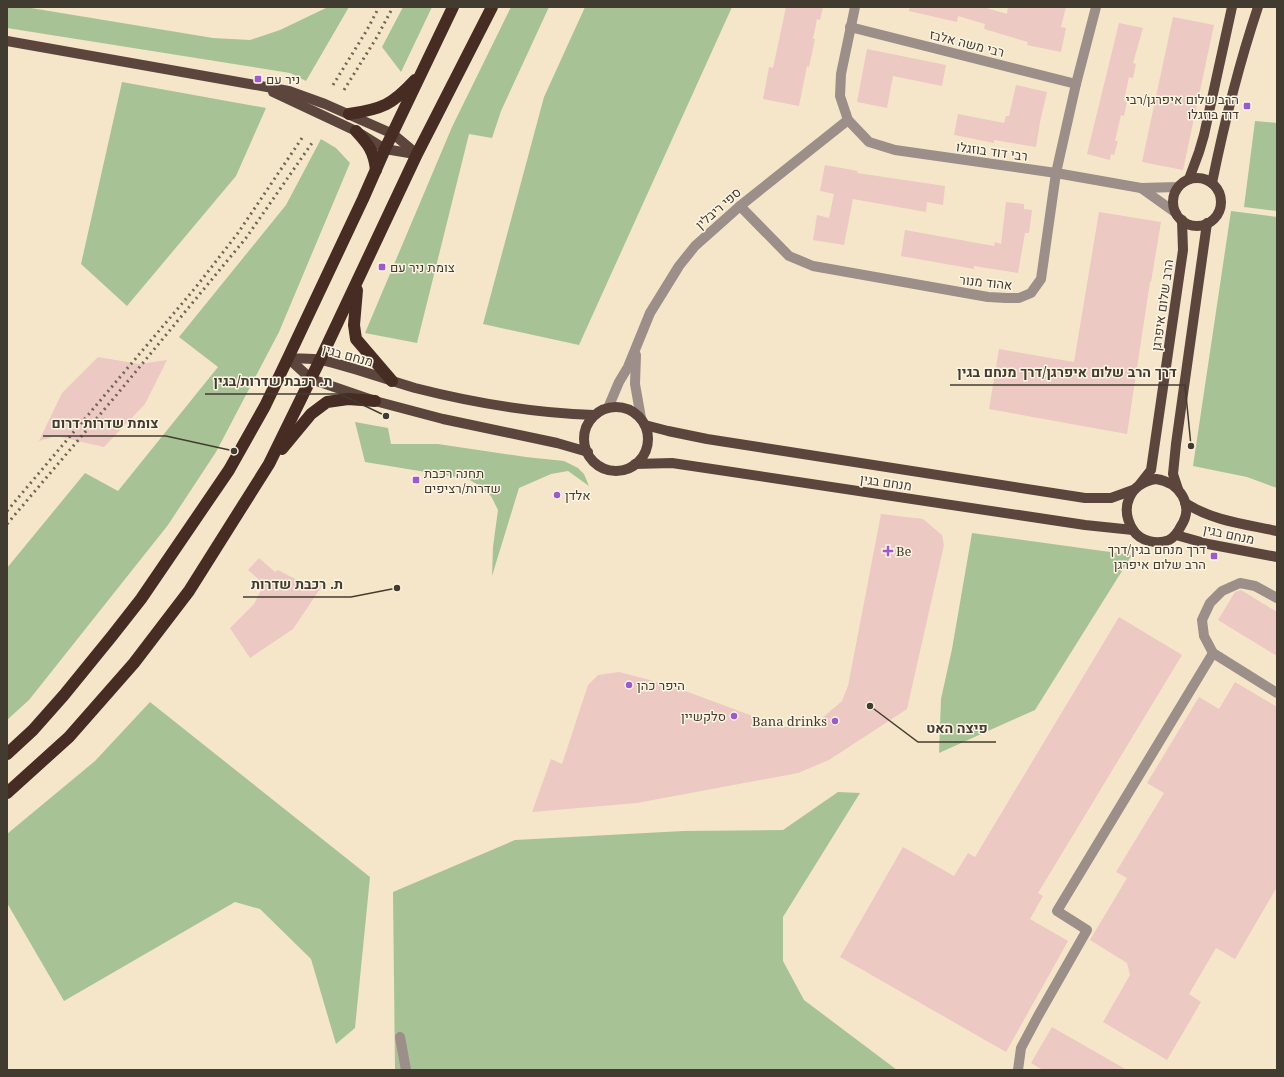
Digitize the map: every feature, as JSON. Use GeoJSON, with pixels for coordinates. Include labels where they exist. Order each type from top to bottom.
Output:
{"type":"FeatureCollection","features":[{"type":"Feature","properties":{"kind":"highway"},"geometry":{"type":"LineString","coordinates":[[7,754],[33,730],[64,696],[141,599],[229,470],[265,406],[385,149],[454,7]]}},
{"type":"Feature","properties":{"kind":"highway"},"geometry":{"type":"LineString","coordinates":[[7,793],[69,737],[134,663],[189,591],[269,464],[311,379],[417,154],[492,7]]}},
{"type":"Feature","properties":{"kind":"highway"},"geometry":{"type":"LineString","coordinates":[[348,114],[371,111],[389,103],[402,93],[424,70]]}},
{"type":"Feature","properties":{"kind":"highway"},"geometry":{"type":"LineString","coordinates":[[356,131],[368,144],[375,157],[376,170]]}},
{"type":"Feature","properties":{"kind":"highway"},"geometry":{"type":"LineString","coordinates":[[358,280],[354,324],[356,339],[392,381]]}},
{"type":"Feature","properties":{"kind":"highway"},"geometry":{"type":"LineString","coordinates":[[269,464],[311,414],[327,402],[348,399],[375,401]]}},
{"type":"Feature","properties":{"kind":"main road"},"geometry":{"type":"LineString","coordinates":[[1189,179],[1204,135],[1232,7]]}},
{"type":"Feature","properties":{"kind":"main road"},"geometry":{"type":"LineString","coordinates":[[1212,183],[1218,153],[1247,39],[1258,7]]}},
{"type":"Feature","properties":{"kind":"main road"},"geometry":{"type":"LineString","coordinates":[[7,41],[289,91],[305,96],[393,134],[417,154]]}},
{"type":"Feature","properties":{"kind":"main road"},"geometry":{"type":"LineString","coordinates":[[239,82],[277,94],[356,131],[385,149],[417,154]]}},
{"type":"Feature","properties":{"kind":"main road"},"geometry":{"type":"LineString","coordinates":[[1202,178],[1212,183],[1218,191],[1221,203],[1216,216],[1207,223],[1194,225],[1179,216],[1173,204],[1173,197],[1178,187],[1189,179],[1202,178]]}},
{"type":"Feature","properties":{"kind":"main road","name":"הרב שלום איפרגן"},"geometry":{"type":"LineString","coordinates":[[1137,487],[1151,470],[1183,250],[1179,216]]}},
{"type":"Feature","properties":{"kind":"main road"},"geometry":{"type":"LineString","coordinates":[[1178,489],[1173,474],[1176,444],[1207,223]]}},
{"type":"Feature","properties":{"kind":"main road"},"geometry":{"type":"LineString","coordinates":[[288,358],[311,379],[375,401],[443,419],[557,443],[588,452]]}},
{"type":"Feature","properties":{"kind":"main road","name":"מנחם בגין"},"geometry":{"type":"LineString","coordinates":[[288,358],[320,360],[447,396],[523,410],[558,414],[594,415]]}},
{"type":"Feature","properties":{"kind":"main road"},"geometry":{"type":"LineString","coordinates":[[608,408],[624,408],[636,413],[643,421],[648,438],[647,448],[642,458],[626,470],[612,470],[602,467],[594,462],[588,452],[585,441],[585,431],[589,422],[594,415],[608,408]]}},
{"type":"Feature","properties":{"kind":"main road","name":"מנחם בגין"},"geometry":{"type":"LineString","coordinates":[[643,421],[668,431],[707,439],[1085,498],[1111,498],[1137,487]]}},
{"type":"Feature","properties":{"kind":"main road","name":"מנחם בגין"},"geometry":{"type":"LineString","coordinates":[[635,464],[672,463],[1077,524],[1133,530]]}},
{"type":"Feature","properties":{"kind":"main road"},"geometry":{"type":"LineString","coordinates":[[1156,479],[1164,480],[1178,489],[1183,496],[1185,513],[1183,523],[1176,535],[1162,542],[1154,542],[1146,540],[1133,530],[1128,517],[1127,508],[1129,499],[1137,487],[1148,481],[1156,479]]}},
{"type":"Feature","properties":{"kind":"main road","name":"מנחם בגין"},"geometry":{"type":"LineString","coordinates":[[1185,503],[1212,517],[1277,531]]}},
{"type":"Feature","properties":{"kind":"main road","name":"מנחם בגין"},"geometry":{"type":"LineString","coordinates":[[1176,535],[1208,544],[1277,557]]}},
{"type":"Feature","properties":{"kind":"street"},"geometry":{"type":"LineString","coordinates":[[848,120],[840,96],[841,74],[855,7]]}},
{"type":"Feature","properties":{"kind":"street","name":"אהוד מנור"},"geometry":{"type":"LineString","coordinates":[[740,206],[789,256],[813,266],[988,297],[1019,298],[1031,293],[1041,279],[1056,173],[1076,84],[1096,7]]}},
{"type":"Feature","properties":{"kind":"street","name":"רבי משה אלבז"},"geometry":{"type":"LineString","coordinates":[[850,27],[1076,84]]}},
{"type":"Feature","properties":{"kind":"street","name":"רבי דוד בוזגלו"},"geometry":{"type":"LineString","coordinates":[[848,120],[869,142],[896,150],[1056,173],[1142,188],[1178,187]]}},
{"type":"Feature","properties":{"kind":"street","name":"ספי ריבלין"},"geometry":{"type":"LineString","coordinates":[[608,408],[619,382],[628,367],[650,313],[679,266],[695,246],[740,206],[848,120]]}},
{"type":"Feature","properties":{"kind":"street","name":"רבי דוד בוזגלו"},"geometry":{"type":"LineString","coordinates":[[1142,188],[1179,216]]}},
{"type":"Feature","properties":{"kind":"street","name":"ספי ריבלין"},"geometry":{"type":"LineString","coordinates":[[637,343],[635,384],[643,421]]}},
{"type":"Feature","properties":{"kind":"street"},"geometry":{"type":"LineString","coordinates":[[1277,598],[1255,586],[1240,583],[1222,591],[1210,603],[1202,620],[1204,636],[1213,653],[1277,693]]}},
{"type":"Feature","properties":{"kind":"street"},"geometry":{"type":"LineString","coordinates":[[1018,1070],[1021,1048],[1087,930],[1057,911],[1213,653]]}},
{"type":"Feature","properties":{"kind":"street"},"geometry":{"type":"LineString","coordinates":[[400,1037],[406,1070]]}},
{"type":"Feature","properties":{"kind":"green space"},"geometry":{"type":"Polygon","coordinates":[[[7,7],[25,7],[213,38],[250,40],[280,30],[328,7],[349,7],[306,81],[290,73],[7,28],[7,7]]]}},
{"type":"Feature","properties":{"kind":"green space"},"geometry":{"type":"Polygon","coordinates":[[[403,7],[432,7],[401,72],[382,47],[403,7]]]}},
{"type":"Feature","properties":{"kind":"green space"},"geometry":{"type":"Polygon","coordinates":[[[511,7],[549,7],[501,111],[492,138],[469,134],[417,343],[365,333],[452,127],[511,7]]]}},
{"type":"Feature","properties":{"kind":"green space"},"geometry":{"type":"Polygon","coordinates":[[[585,7],[732,7],[579,345],[483,324],[544,97],[585,7]]]}},
{"type":"Feature","properties":{"kind":"green space"},"geometry":{"type":"Polygon","coordinates":[[[122,82],[266,108],[236,176],[127,306],[81,264],[122,82]]]}},
{"type":"Feature","properties":{"kind":"green space"},"geometry":{"type":"Polygon","coordinates":[[[1255,121],[1277,123],[1277,211],[1244,207],[1255,121]]]}},
{"type":"Feature","properties":{"kind":"green space"},"geometry":{"type":"Polygon","coordinates":[[[321,139],[336,148],[350,163],[279,332],[216,452],[168,525],[29,700],[7,720],[7,568],[85,473],[118,491],[218,367],[179,337],[286,205],[321,139]]]}},
{"type":"Feature","properties":{"kind":"green space"},"geometry":{"type":"Polygon","coordinates":[[[1231,211],[1277,217],[1277,488],[1247,477],[1193,466],[1231,211]]]}},
{"type":"Feature","properties":{"kind":"green space"},"geometry":{"type":"Polygon","coordinates":[[[355,422],[388,428],[391,444],[438,444],[564,461],[578,468],[584,474],[589,486],[568,471],[551,474],[519,488],[492,576],[493,547],[498,510],[491,496],[480,486],[468,479],[365,462],[355,422]]]}},
{"type":"Feature","properties":{"kind":"green space"},"geometry":{"type":"Polygon","coordinates":[[[972,533],[1132,555],[1035,710],[939,753],[941,699],[952,649],[972,533]]]}},
{"type":"Feature","properties":{"kind":"green space"},"geometry":{"type":"Polygon","coordinates":[[[150,702],[370,877],[355,1028],[336,1044],[311,959],[260,909],[235,902],[64,1001],[7,903],[7,834],[95,761],[150,702]]]}},
{"type":"Feature","properties":{"kind":"green space"},"geometry":{"type":"Polygon","coordinates":[[[838,792],[860,793],[783,917],[783,961],[804,1000],[897,1070],[395,1070],[393,892],[515,840],[683,831],[783,830],[838,792]]]}},
{"type":"Feature","properties":{"kind":"building"},"geometry":{"type":"Polygon","coordinates":[[[786,7],[823,7],[820,20],[817,19],[813,39],[815,39],[809,67],[807,66],[799,106],[763,99],[769,67],[773,68],[786,7]]]}},
{"type":"Feature","properties":{"kind":"building"},"geometry":{"type":"Polygon","coordinates":[[[910,7],[983,7],[1007,14],[1008,7],[1066,7],[1061,27],[1066,28],[1061,52],[1027,45],[1028,42],[984,29],[985,24],[958,16],[957,22],[909,11],[910,7]]]}},
{"type":"Feature","properties":{"kind":"building"},"geometry":{"type":"Polygon","coordinates":[[[1173,17],[1214,25],[1183,170],[1142,162],[1173,17]]]}},
{"type":"Feature","properties":{"kind":"building"},"geometry":{"type":"Polygon","coordinates":[[[1119,23],[1143,28],[1133,63],[1136,64],[1133,78],[1129,77],[1124,101],[1127,102],[1124,116],[1121,115],[1115,141],[1118,141],[1114,155],[1111,154],[1110,160],[1087,154],[1119,23]]]}},
{"type":"Feature","properties":{"kind":"building"},"geometry":{"type":"Polygon","coordinates":[[[867,49],[946,65],[942,86],[893,76],[887,108],[857,102],[867,49]]]}},
{"type":"Feature","properties":{"kind":"building"},"geometry":{"type":"Polygon","coordinates":[[[1016,85],[1047,92],[1036,147],[994,140],[994,143],[954,135],[958,114],[1004,123],[1006,116],[1009,116],[1016,85]]]}},
{"type":"Feature","properties":{"kind":"building"},"geometry":{"type":"Polygon","coordinates":[[[825,165],[858,171],[857,173],[945,186],[943,205],[927,202],[926,212],[853,199],[844,245],[813,240],[817,215],[829,218],[834,194],[820,191],[825,165]]]}},
{"type":"Feature","properties":{"kind":"building"},"geometry":{"type":"Polygon","coordinates":[[[1006,202],[1024,204],[1024,209],[1032,210],[1029,233],[1025,233],[1018,273],[974,266],[974,269],[901,256],[905,230],[994,246],[995,242],[1001,244],[1006,202]]]}},
{"type":"Feature","properties":{"kind":"building"},"geometry":{"type":"Polygon","coordinates":[[[1099,212],[1161,222],[1150,282],[1127,434],[989,409],[999,349],[1074,362],[1099,212]]]}},
{"type":"Feature","properties":{"kind":"building"},"geometry":{"type":"Polygon","coordinates":[[[98,357],[139,364],[167,360],[145,404],[104,447],[56,436],[39,441],[62,393],[98,357]]]}},
{"type":"Feature","properties":{"kind":"building"},"geometry":{"type":"Polygon","coordinates":[[[881,514],[923,519],[942,535],[944,545],[907,709],[829,760],[798,773],[637,803],[532,812],[551,759],[562,764],[588,685],[598,675],[619,672],[669,685],[782,727],[805,727],[821,719],[842,701],[848,686],[881,514]]]}},
{"type":"Feature","properties":{"kind":"building"},"geometry":{"type":"Polygon","coordinates":[[[259,558],[275,572],[278,570],[299,581],[322,586],[293,629],[250,658],[230,628],[254,604],[264,584],[248,570],[259,558]]]}},
{"type":"Feature","properties":{"kind":"building"},"geometry":{"type":"Polygon","coordinates":[[[1241,590],[1277,612],[1277,656],[1218,620],[1235,592],[1241,590]]]}},
{"type":"Feature","properties":{"kind":"building"},"geometry":{"type":"Polygon","coordinates":[[[1119,617],[1182,655],[1038,893],[1043,896],[1030,919],[1068,941],[1006,1052],[840,957],[903,847],[954,876],[968,853],[975,857],[1119,617]]]}},
{"type":"Feature","properties":{"kind":"building"},"geometry":{"type":"Polygon","coordinates":[[[1235,682],[1277,707],[1277,887],[1235,959],[1216,948],[1189,994],[1201,1002],[1167,1060],[1103,1022],[1130,975],[1127,963],[1090,940],[1127,878],[1116,872],[1164,793],[1147,783],[1199,697],[1219,709],[1235,682]]]}},
{"type":"Feature","properties":{"kind":"building"},"geometry":{"type":"Polygon","coordinates":[[[1052,1027],[1127,1070],[1043,1070],[1031,1063],[1052,1027]]]}},
{"type":"Feature","properties":{"kind":"railway"},"geometry":{"type":"LineString","coordinates":[[333,85],[367,30],[379,7]]}},
{"type":"Feature","properties":{"kind":"railway"},"geometry":{"type":"LineString","coordinates":[[344,90],[377,37],[393,7]]}},
{"type":"Feature","properties":{"kind":"railway"},"geometry":{"type":"LineString","coordinates":[[7,511],[196,287],[238,233],[302,138]]}},
{"type":"Feature","properties":{"kind":"railway"},"geometry":{"type":"LineString","coordinates":[[7,524],[114,398],[246,238],[312,143]]}},
{"type":"Feature","properties":{"kind":"place","name":"ניר עם"},"geometry":{"type":"Point","coordinates":[258,79]}},
{"type":"Feature","properties":{"kind":"place","name":"הרב שלום איפרגן/רבי דוד בוזגלו"},"geometry":{"type":"Point","coordinates":[1247,106]}},
{"type":"Feature","properties":{"kind":"place","name":"צומת ניר עם"},"geometry":{"type":"Point","coordinates":[382,267]}},
{"type":"Feature","properties":{"kind":"place","name":"ת. רכבת שדרות/בגין"},"geometry":{"type":"Point","coordinates":[386,416]}},
{"type":"Feature","properties":{"kind":"place","name":"דרך הרב שלום איפרגן/דרך מנחם בגין"},"geometry":{"type":"Point","coordinates":[1191,446]}},
{"type":"Feature","properties":{"kind":"place","name":"צומת שדרות דרום"},"geometry":{"type":"Point","coordinates":[234,451]}},
{"type":"Feature","properties":{"kind":"place","name":"תחנה רכבת שדרות/רציפים"},"geometry":{"type":"Point","coordinates":[416,480]}},
{"type":"Feature","properties":{"kind":"place","name":"אלדן"},"geometry":{"type":"Point","coordinates":[557,495]}},
{"type":"Feature","properties":{"kind":"place","name":"Be"},"geometry":{"type":"Point","coordinates":[888,551]}},
{"type":"Feature","properties":{"kind":"place","name":"דרך מנחם בגין/דרך הרב שלום איפרגן"},"geometry":{"type":"Point","coordinates":[1214,556]}},
{"type":"Feature","properties":{"kind":"place","name":"ת. רכבת שדרות"},"geometry":{"type":"Point","coordinates":[397,588]}},
{"type":"Feature","properties":{"kind":"place","name":"היפר כהן"},"geometry":{"type":"Point","coordinates":[629,685]}},
{"type":"Feature","properties":{"kind":"place","name":"פיצה האט"},"geometry":{"type":"Point","coordinates":[870,706]}},
{"type":"Feature","properties":{"kind":"place","name":"סלקשיין"},"geometry":{"type":"Point","coordinates":[734,716]}},
{"type":"Feature","properties":{"kind":"place","name":"Bana drinks"},"geometry":{"type":"Point","coordinates":[835,721]}}]}
